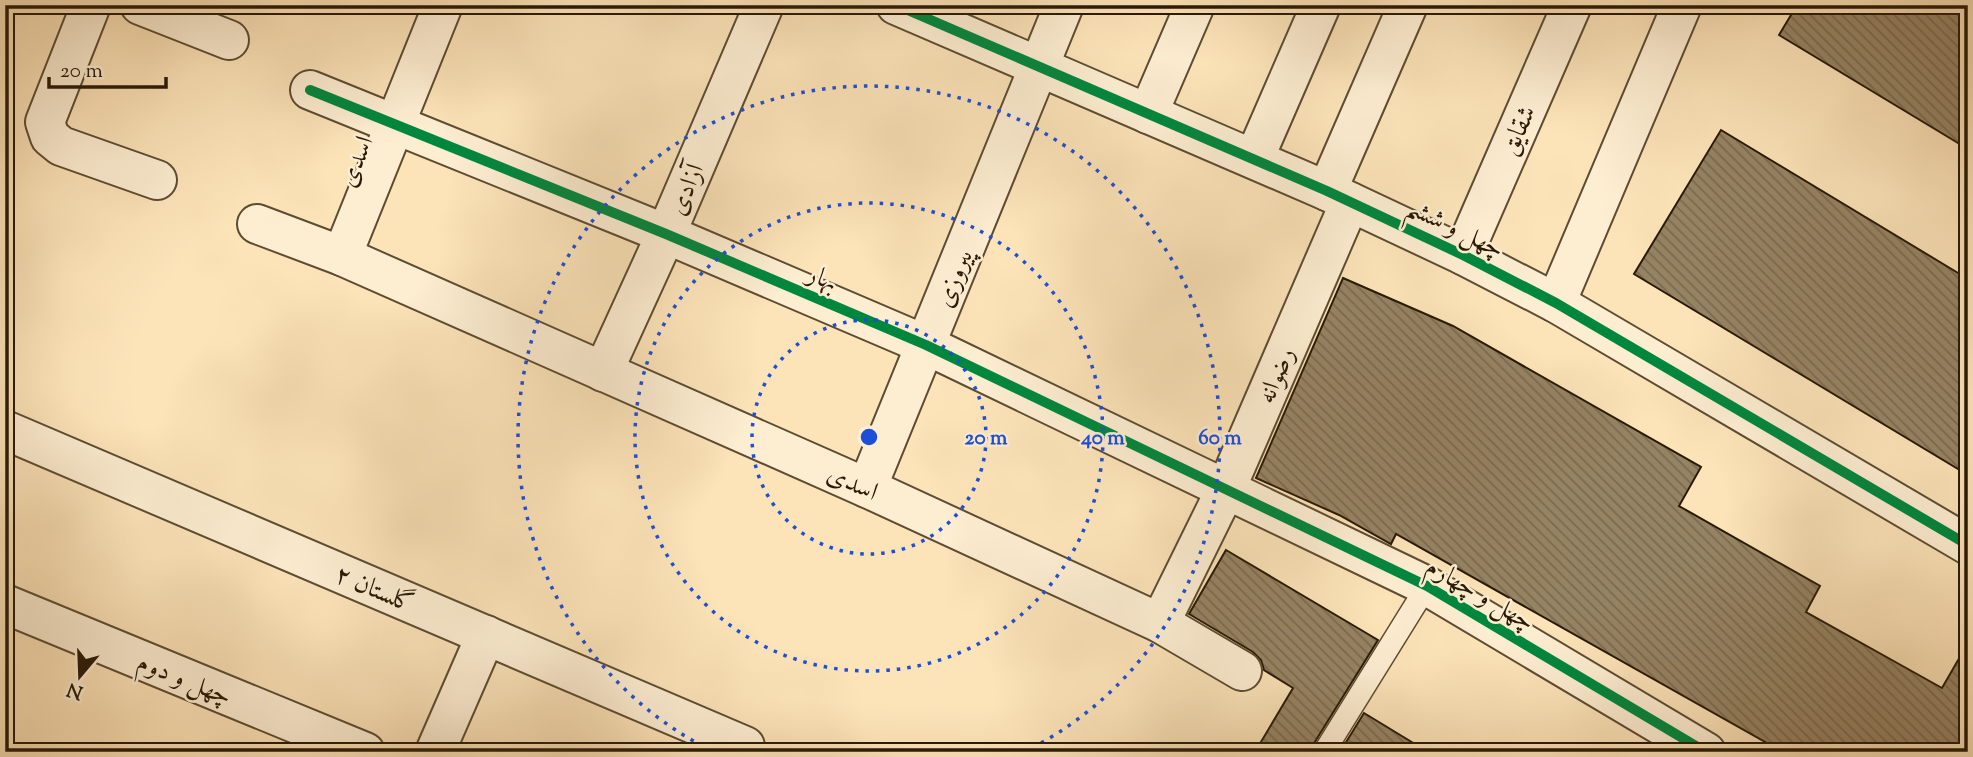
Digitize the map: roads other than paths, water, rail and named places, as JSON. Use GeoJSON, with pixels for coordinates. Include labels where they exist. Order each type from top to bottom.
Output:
{"type":"FeatureCollection","features":[{"type":"Feature","properties":{"kind":"street"},"geometry":{"type":"LineString","coordinates":[[91,5],[45,122],[50,137],[61,146],[157,180]]}},
{"type":"Feature","properties":{"kind":"street"},"geometry":{"type":"LineString","coordinates":[[140,5],[229,40]]}},
{"type":"Feature","properties":{"kind":"street","name":"اسدی"},"geometry":{"type":"LineString","coordinates":[[342,256],[443,5]]}},
{"type":"Feature","properties":{"kind":"street","name":"آزادی"},"geometry":{"type":"LineString","coordinates":[[603,372],[666,234],[764,5]]}},
{"type":"Feature","properties":{"kind":"street","name":"پیروزی"},"geometry":{"type":"LineString","coordinates":[[867,488],[1064,5]]}},
{"type":"Feature","properties":{"kind":"street"},"geometry":{"type":"LineString","coordinates":[[1148,114],[1195,5]]}},
{"type":"Feature","properties":{"kind":"street"},"geometry":{"type":"LineString","coordinates":[[1254,159],[1321,5]]}},
{"type":"Feature","properties":{"kind":"street","name":"رضوانه"},"geometry":{"type":"LineString","coordinates":[[1160,623],[1226,489],[1408,5]]}},
{"type":"Feature","properties":{"kind":"street","name":"شقایق"},"geometry":{"type":"LineString","coordinates":[[1463,255],[1572,5]]}},
{"type":"Feature","properties":{"kind":"street"},"geometry":{"type":"LineString","coordinates":[[1556,303],[1682,5]]}},
{"type":"Feature","properties":{"kind":"street","name":"چهل و ششم"},"geometry":{"type":"LineString","coordinates":[[921,10],[1038,66],[1338,196],[1463,255],[1556,303],[1968,545]]}},
{"type":"Feature","properties":{"kind":"street","name":"بهار"},"geometry":{"type":"LineString","coordinates":[[310,90],[666,234],[926,345],[1226,489]]}},
{"type":"Feature","properties":{"kind":"street","name":"اسدی"},"geometry":{"type":"LineString","coordinates":[[257,224],[342,256],[867,488],[1160,623],[1241,671]]}},
{"type":"Feature","properties":{"kind":"street","name":"گلستان ۲"},"geometry":{"type":"LineString","coordinates":[[5,429],[745,746]]}},
{"type":"Feature","properties":{"kind":"street","name":"چهل و چهارم"},"geometry":{"type":"LineString","coordinates":[[1226,489],[1427,586],[1706,752]]}},
{"type":"Feature","properties":{"kind":"street","name":"چهل و دوم"},"geometry":{"type":"LineString","coordinates":[[5,604],[365,752]]}},
{"type":"Feature","properties":{"kind":"street"},"geometry":{"type":"LineString","coordinates":[[435,752],[486,635]]}},
{"type":"Feature","properties":{"kind":"lane"},"geometry":{"type":"LineString","coordinates":[[1324,752],[1427,586]]}}]}
